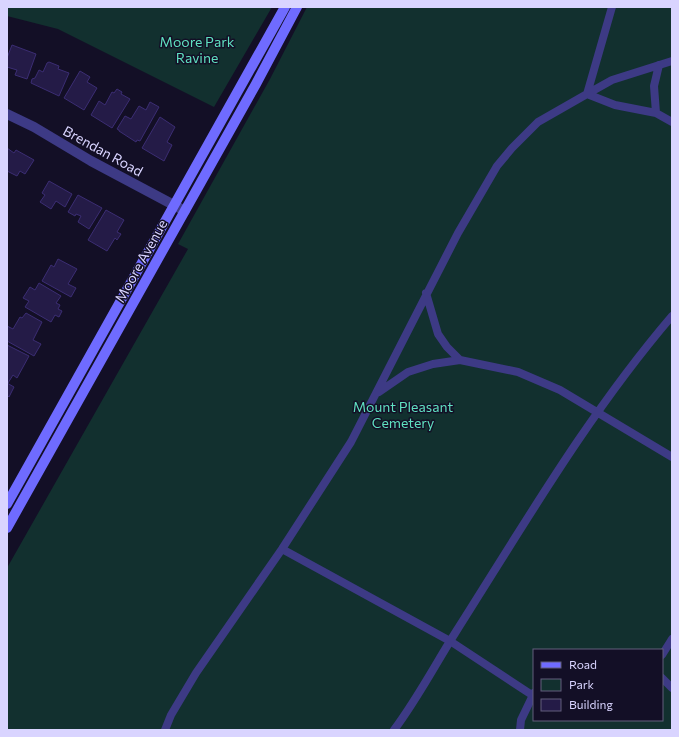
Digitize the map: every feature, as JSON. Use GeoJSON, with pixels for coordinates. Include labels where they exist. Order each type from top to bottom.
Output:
{"type":"FeatureCollection","features":[{"type":"Feature","properties":{"kind":"street","name":"Moore Avenue"},"geometry":{"type":"LineString","coordinates":[[7,504],[285,7]]}},
{"type":"Feature","properties":{"kind":"street","name":"Moore Avenue"},"geometry":{"type":"LineString","coordinates":[[7,528],[186,211],[297,7]]}},
{"type":"Feature","properties":{"kind":"street","name":"Brendan Road"},"geometry":{"type":"LineString","coordinates":[[7,114],[34,127],[91,161],[186,211]]}},
{"type":"Feature","properties":{"kind":"lane"},"geometry":{"type":"LineString","coordinates":[[587,94],[612,7]]}},
{"type":"Feature","properties":{"kind":"lane"},"geometry":{"type":"LineString","coordinates":[[165,730],[171,715],[196,673],[282,549],[351,442],[426,293],[476,199],[497,166],[512,148],[538,122],[612,80],[672,61]]}},
{"type":"Feature","properties":{"kind":"lane"},"geometry":{"type":"LineString","coordinates":[[656,113],[654,86],[659,65]]}},
{"type":"Feature","properties":{"kind":"lane"},"geometry":{"type":"LineString","coordinates":[[587,94],[615,105],[656,113],[672,122]]}},
{"type":"Feature","properties":{"kind":"lane"},"geometry":{"type":"LineString","coordinates":[[426,293],[438,334],[460,360]]}},
{"type":"Feature","properties":{"kind":"lane"},"geometry":{"type":"LineString","coordinates":[[394,730],[406,714],[450,641],[569,453],[597,412],[650,342],[672,316]]}},
{"type":"Feature","properties":{"kind":"lane"},"geometry":{"type":"LineString","coordinates":[[377,393],[408,372],[433,364],[460,360],[518,372],[560,390],[672,458]]}},
{"type":"Feature","properties":{"kind":"lane"},"geometry":{"type":"LineString","coordinates":[[282,549],[450,641],[533,694],[521,720],[520,730]]}},
{"type":"Feature","properties":{"kind":"lane"},"geometry":{"type":"LineString","coordinates":[[663,653],[672,639]]}},
{"type":"Feature","properties":{"kind":"lane"},"geometry":{"type":"LineString","coordinates":[[663,679],[672,688]]}},
{"type":"Feature","properties":{"kind":"green space","name":"Moore Park Ravine"},"geometry":{"type":"Polygon","coordinates":[[[7,7],[272,7],[214,107],[58,29],[7,16],[7,7]]]}},
{"type":"Feature","properties":{"kind":"green space","name":"Mount Pleasant Cemetery"},"geometry":{"type":"Polygon","coordinates":[[[307,7],[672,7],[672,730],[7,730],[7,568],[188,249],[178,244],[270,79],[307,7]]]}},
{"type":"Feature","properties":{"kind":"building"},"geometry":{"type":"Polygon","coordinates":[[[12,45],[36,54],[27,79],[15,75],[17,70],[7,67],[7,58],[12,45]]]}},
{"type":"Feature","properties":{"kind":"building"},"geometry":{"type":"Polygon","coordinates":[[[49,62],[59,66],[58,69],[69,73],[59,96],[31,83],[32,79],[35,78],[39,70],[43,72],[47,63],[49,62]]]}},
{"type":"Feature","properties":{"kind":"building"},"geometry":{"type":"Polygon","coordinates":[[[80,71],[90,77],[87,82],[97,88],[84,110],[64,98],[80,71]]]}},
{"type":"Feature","properties":{"kind":"building"},"geometry":{"type":"Polygon","coordinates":[[[117,89],[122,92],[121,94],[130,99],[112,128],[91,115],[99,101],[105,105],[112,92],[114,93],[117,89]]]}},
{"type":"Feature","properties":{"kind":"building"},"geometry":{"type":"Polygon","coordinates":[[[150,102],[159,107],[140,141],[137,140],[136,142],[117,129],[125,116],[131,119],[139,106],[146,110],[150,102]]]}},
{"type":"Feature","properties":{"kind":"building"},"geometry":{"type":"Polygon","coordinates":[[[160,117],[175,127],[167,142],[172,145],[164,161],[142,148],[160,117]]]}},
{"type":"Feature","properties":{"kind":"building"},"geometry":{"type":"Polygon","coordinates":[[[7,148],[14,153],[16,150],[34,160],[25,174],[20,171],[17,176],[7,171],[7,148]]]}},
{"type":"Feature","properties":{"kind":"building"},"geometry":{"type":"Polygon","coordinates":[[[49,181],[72,194],[65,207],[56,201],[51,209],[40,202],[45,195],[42,193],[49,181]]]}},
{"type":"Feature","properties":{"kind":"building"},"geometry":{"type":"Polygon","coordinates":[[[78,195],[102,208],[89,229],[78,222],[81,216],[76,214],[75,216],[68,212],[78,195]]]}},
{"type":"Feature","properties":{"kind":"building"},"geometry":{"type":"Polygon","coordinates":[[[106,210],[124,220],[117,232],[121,234],[117,240],[115,238],[107,251],[88,240],[106,210]]]}},
{"type":"Feature","properties":{"kind":"building"},"geometry":{"type":"Polygon","coordinates":[[[58,259],[77,269],[68,284],[76,288],[71,297],[42,281],[51,265],[54,267],[58,259]]]}},
{"type":"Feature","properties":{"kind":"building"},"geometry":{"type":"Polygon","coordinates":[[[39,283],[61,296],[56,303],[60,305],[58,309],[62,311],[59,317],[55,315],[51,322],[25,307],[29,301],[23,298],[30,287],[35,290],[39,283]]]}},
{"type":"Feature","properties":{"kind":"building"},"geometry":{"type":"Polygon","coordinates":[[[26,313],[42,322],[33,340],[41,344],[34,356],[7,341],[7,326],[13,329],[20,317],[22,318],[26,313]]]}},
{"type":"Feature","properties":{"kind":"building"},"geometry":{"type":"Polygon","coordinates":[[[7,345],[29,356],[17,378],[13,375],[8,383],[7,382],[7,345]]]}},
{"type":"Feature","properties":{"kind":"building"},"geometry":{"type":"Polygon","coordinates":[[[7,383],[14,387],[7,398],[7,383]]]}}]}
